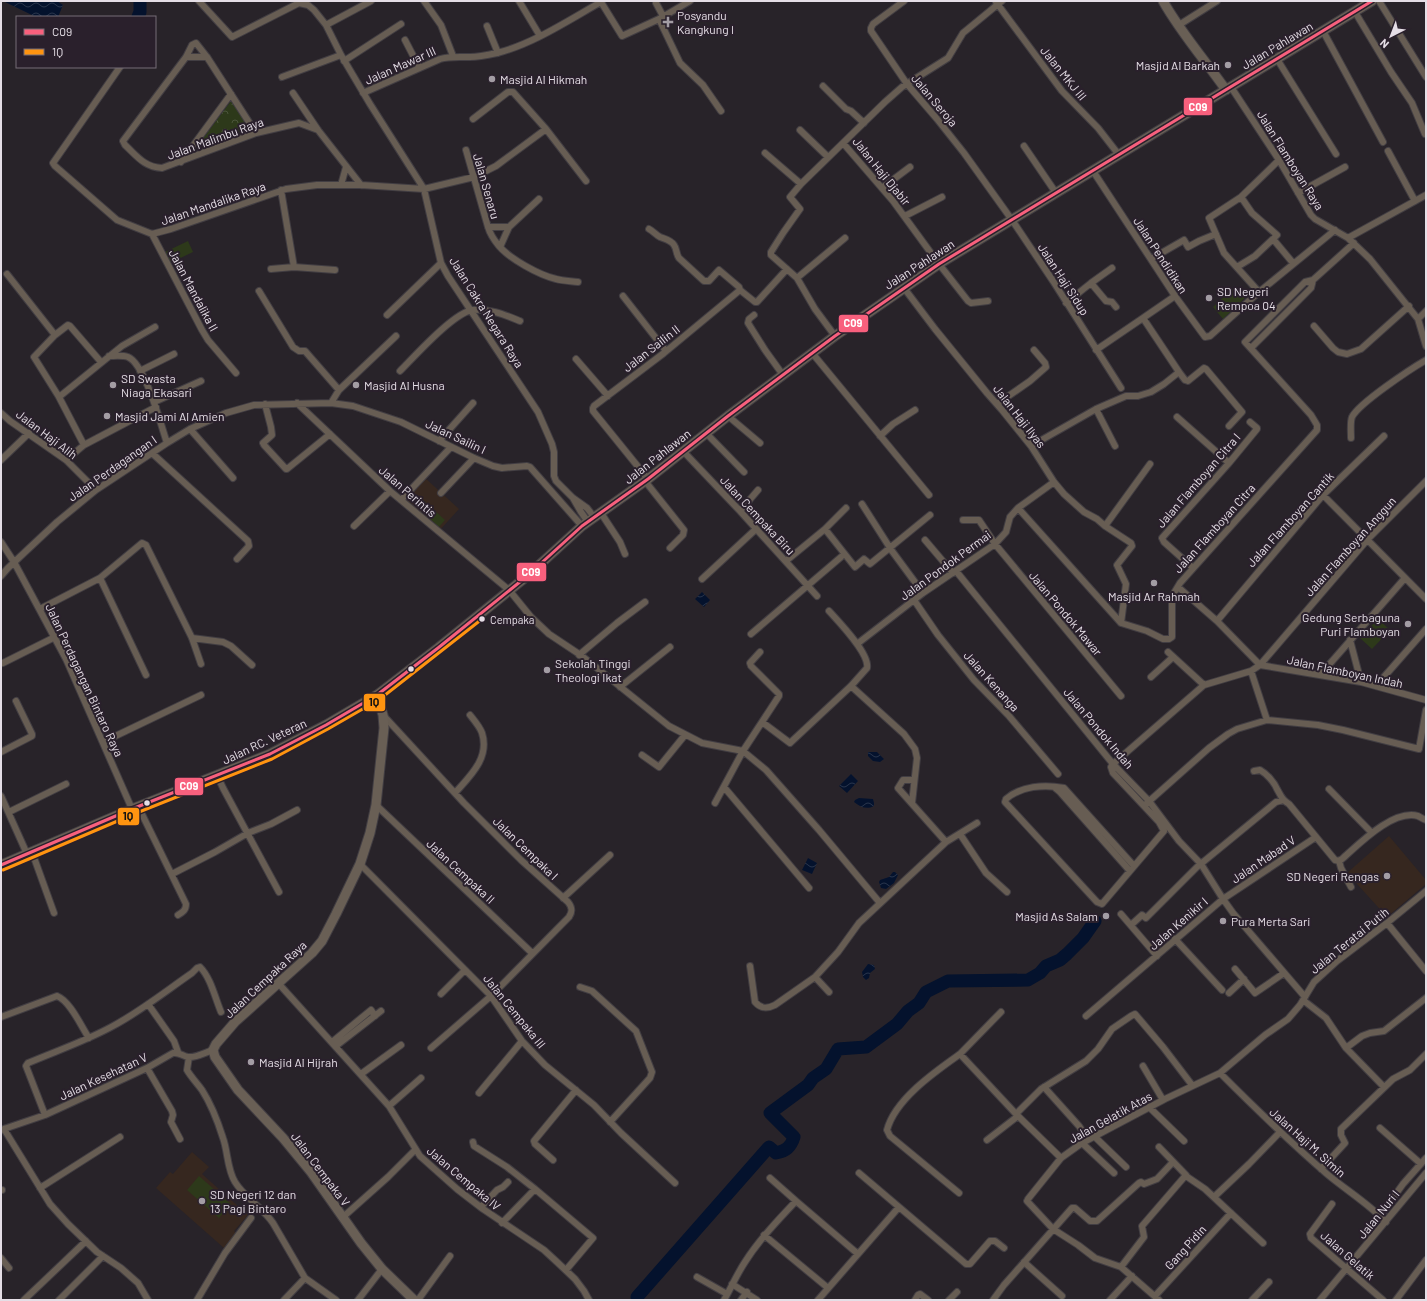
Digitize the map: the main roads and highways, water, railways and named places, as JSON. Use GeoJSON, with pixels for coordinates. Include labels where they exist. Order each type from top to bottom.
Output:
{"type":"FeatureCollection","features":[{"type":"Feature","properties":{"kind":"main road"},"geometry":{"type":"LineString","coordinates":[[1163,1],[1179,25],[1229,88]]}},
{"type":"Feature","properties":{"kind":"main road","name":"Jalan Pahlawan"},"geometry":{"type":"LineString","coordinates":[[509,590],[591,519],[647,480],[728,416],[813,354],[835,336],[939,264],[1372,1]]}},
{"type":"Feature","properties":{"kind":"main road","name":"Jalan RC. Veteran"},"geometry":{"type":"LineString","coordinates":[[1,865],[135,807],[270,754],[326,725],[376,695],[438,648],[509,590]]}},
{"type":"Feature","properties":{"kind":"main road","name":"Jalan Cempaka Raya"},"geometry":{"type":"LineString","coordinates":[[213,1050],[216,1044],[236,1022],[312,953],[322,941],[360,864],[370,833],[376,805],[384,728],[383,715],[376,695]]}},
{"type":"Feature","properties":{"kind":"main road","name":"Jalan Cempaka V"},"geometry":{"type":"LineString","coordinates":[[213,1050],[215,1057],[238,1090],[283,1138],[311,1172],[342,1218],[382,1270],[414,1300]]}},
{"type":"Feature","properties":{"kind":"water"},"geometry":{"type":"Polygon","coordinates":[[[3,1],[57,1],[63,5],[58,16],[34,16],[3,1]]]}},
{"type":"Feature","properties":{"kind":"water"},"geometry":{"type":"Polygon","coordinates":[[[702,592],[710,600],[704,607],[695,599],[702,592]]]}},
{"type":"Feature","properties":{"kind":"water"},"geometry":{"type":"Polygon","coordinates":[[[868,752],[877,752],[884,759],[880,762],[873,761],[868,756],[868,752]]]}},
{"type":"Feature","properties":{"kind":"water"},"geometry":{"type":"Polygon","coordinates":[[[851,774],[858,781],[847,793],[839,786],[851,774]]]}},
{"type":"Feature","properties":{"kind":"water"},"geometry":{"type":"Polygon","coordinates":[[[859,798],[873,799],[874,806],[866,808],[854,802],[859,798]]]}},
{"type":"Feature","properties":{"kind":"water"},"geometry":{"type":"Polygon","coordinates":[[[808,858],[817,863],[812,874],[802,870],[808,858]]]}},
{"type":"Feature","properties":{"kind":"water"},"geometry":{"type":"Polygon","coordinates":[[[893,872],[898,875],[894,883],[886,889],[881,888],[879,882],[880,880],[889,877],[893,872]]]}},
{"type":"Feature","properties":{"kind":"water"},"geometry":{"type":"Polygon","coordinates":[[[868,964],[874,965],[875,969],[870,973],[869,978],[866,980],[863,977],[862,972],[868,964]]]}},
{"type":"Feature","properties":{"kind":"waterway"},"geometry":{"type":"LineString","coordinates":[[138,16],[140,1]]}},
{"type":"Feature","properties":{"kind":"waterway"},"geometry":{"type":"LineString","coordinates":[[637,1297],[769,1147],[776,1153],[783,1151],[790,1146],[794,1137],[770,1113],[808,1085],[813,1078],[826,1069],[838,1049],[866,1047],[897,1024],[908,1011],[919,1003],[926,992],[948,981],[1028,980],[1040,973],[1046,966],[1060,960],[1067,954],[1083,938],[1095,921]]}},
{"type":"Feature","properties":{"kind":"place","name":"Posyandu Kangkung I"},"geometry":{"type":"Point","coordinates":[668,22]}},
{"type":"Feature","properties":{"kind":"place","name":"Masjid Al Barkah"},"geometry":{"type":"Point","coordinates":[1228,65]}},
{"type":"Feature","properties":{"kind":"place","name":"Masjid Al Hikmah"},"geometry":{"type":"Point","coordinates":[492,79]}},
{"type":"Feature","properties":{"kind":"place","name":"SD Negeri Rempoa 04"},"geometry":{"type":"Point","coordinates":[1209,298]}},
{"type":"Feature","properties":{"kind":"place","name":"SD Swasta Niaga Ekasari"},"geometry":{"type":"Point","coordinates":[113,385]}},
{"type":"Feature","properties":{"kind":"place","name":"Masjid Al Husna"},"geometry":{"type":"Point","coordinates":[356,385]}},
{"type":"Feature","properties":{"kind":"place","name":"Masjid Jami Al Amien"},"geometry":{"type":"Point","coordinates":[107,416]}},
{"type":"Feature","properties":{"kind":"place","name":"Masjid Ar Rahmah"},"geometry":{"type":"Point","coordinates":[1154,583]}},
{"type":"Feature","properties":{"kind":"place","name":"Cempaka"},"geometry":{"type":"Point","coordinates":[482,619]}},
{"type":"Feature","properties":{"kind":"place","name":"Gedung Serbaguna Puri Flamboyan"},"geometry":{"type":"Point","coordinates":[1408,624]}},
{"type":"Feature","properties":{"kind":"place","name":"Sekolah Tinggi Theologi Ikat"},"geometry":{"type":"Point","coordinates":[547,670]}},
{"type":"Feature","properties":{"kind":"place","name":"SD Negeri Rengas"},"geometry":{"type":"Point","coordinates":[1387,876]}},
{"type":"Feature","properties":{"kind":"place","name":"Masjid As Salam"},"geometry":{"type":"Point","coordinates":[1106,916]}},
{"type":"Feature","properties":{"kind":"place","name":"Pura Merta Sari"},"geometry":{"type":"Point","coordinates":[1223,921]}},
{"type":"Feature","properties":{"kind":"place","name":"Masjid Al Hijrah"},"geometry":{"type":"Point","coordinates":[251,1062]}},
{"type":"Feature","properties":{"kind":"place","name":"SD Negeri 12 dan 13 Pagi Bintaro"},"geometry":{"type":"Point","coordinates":[202,1201]}}]}
